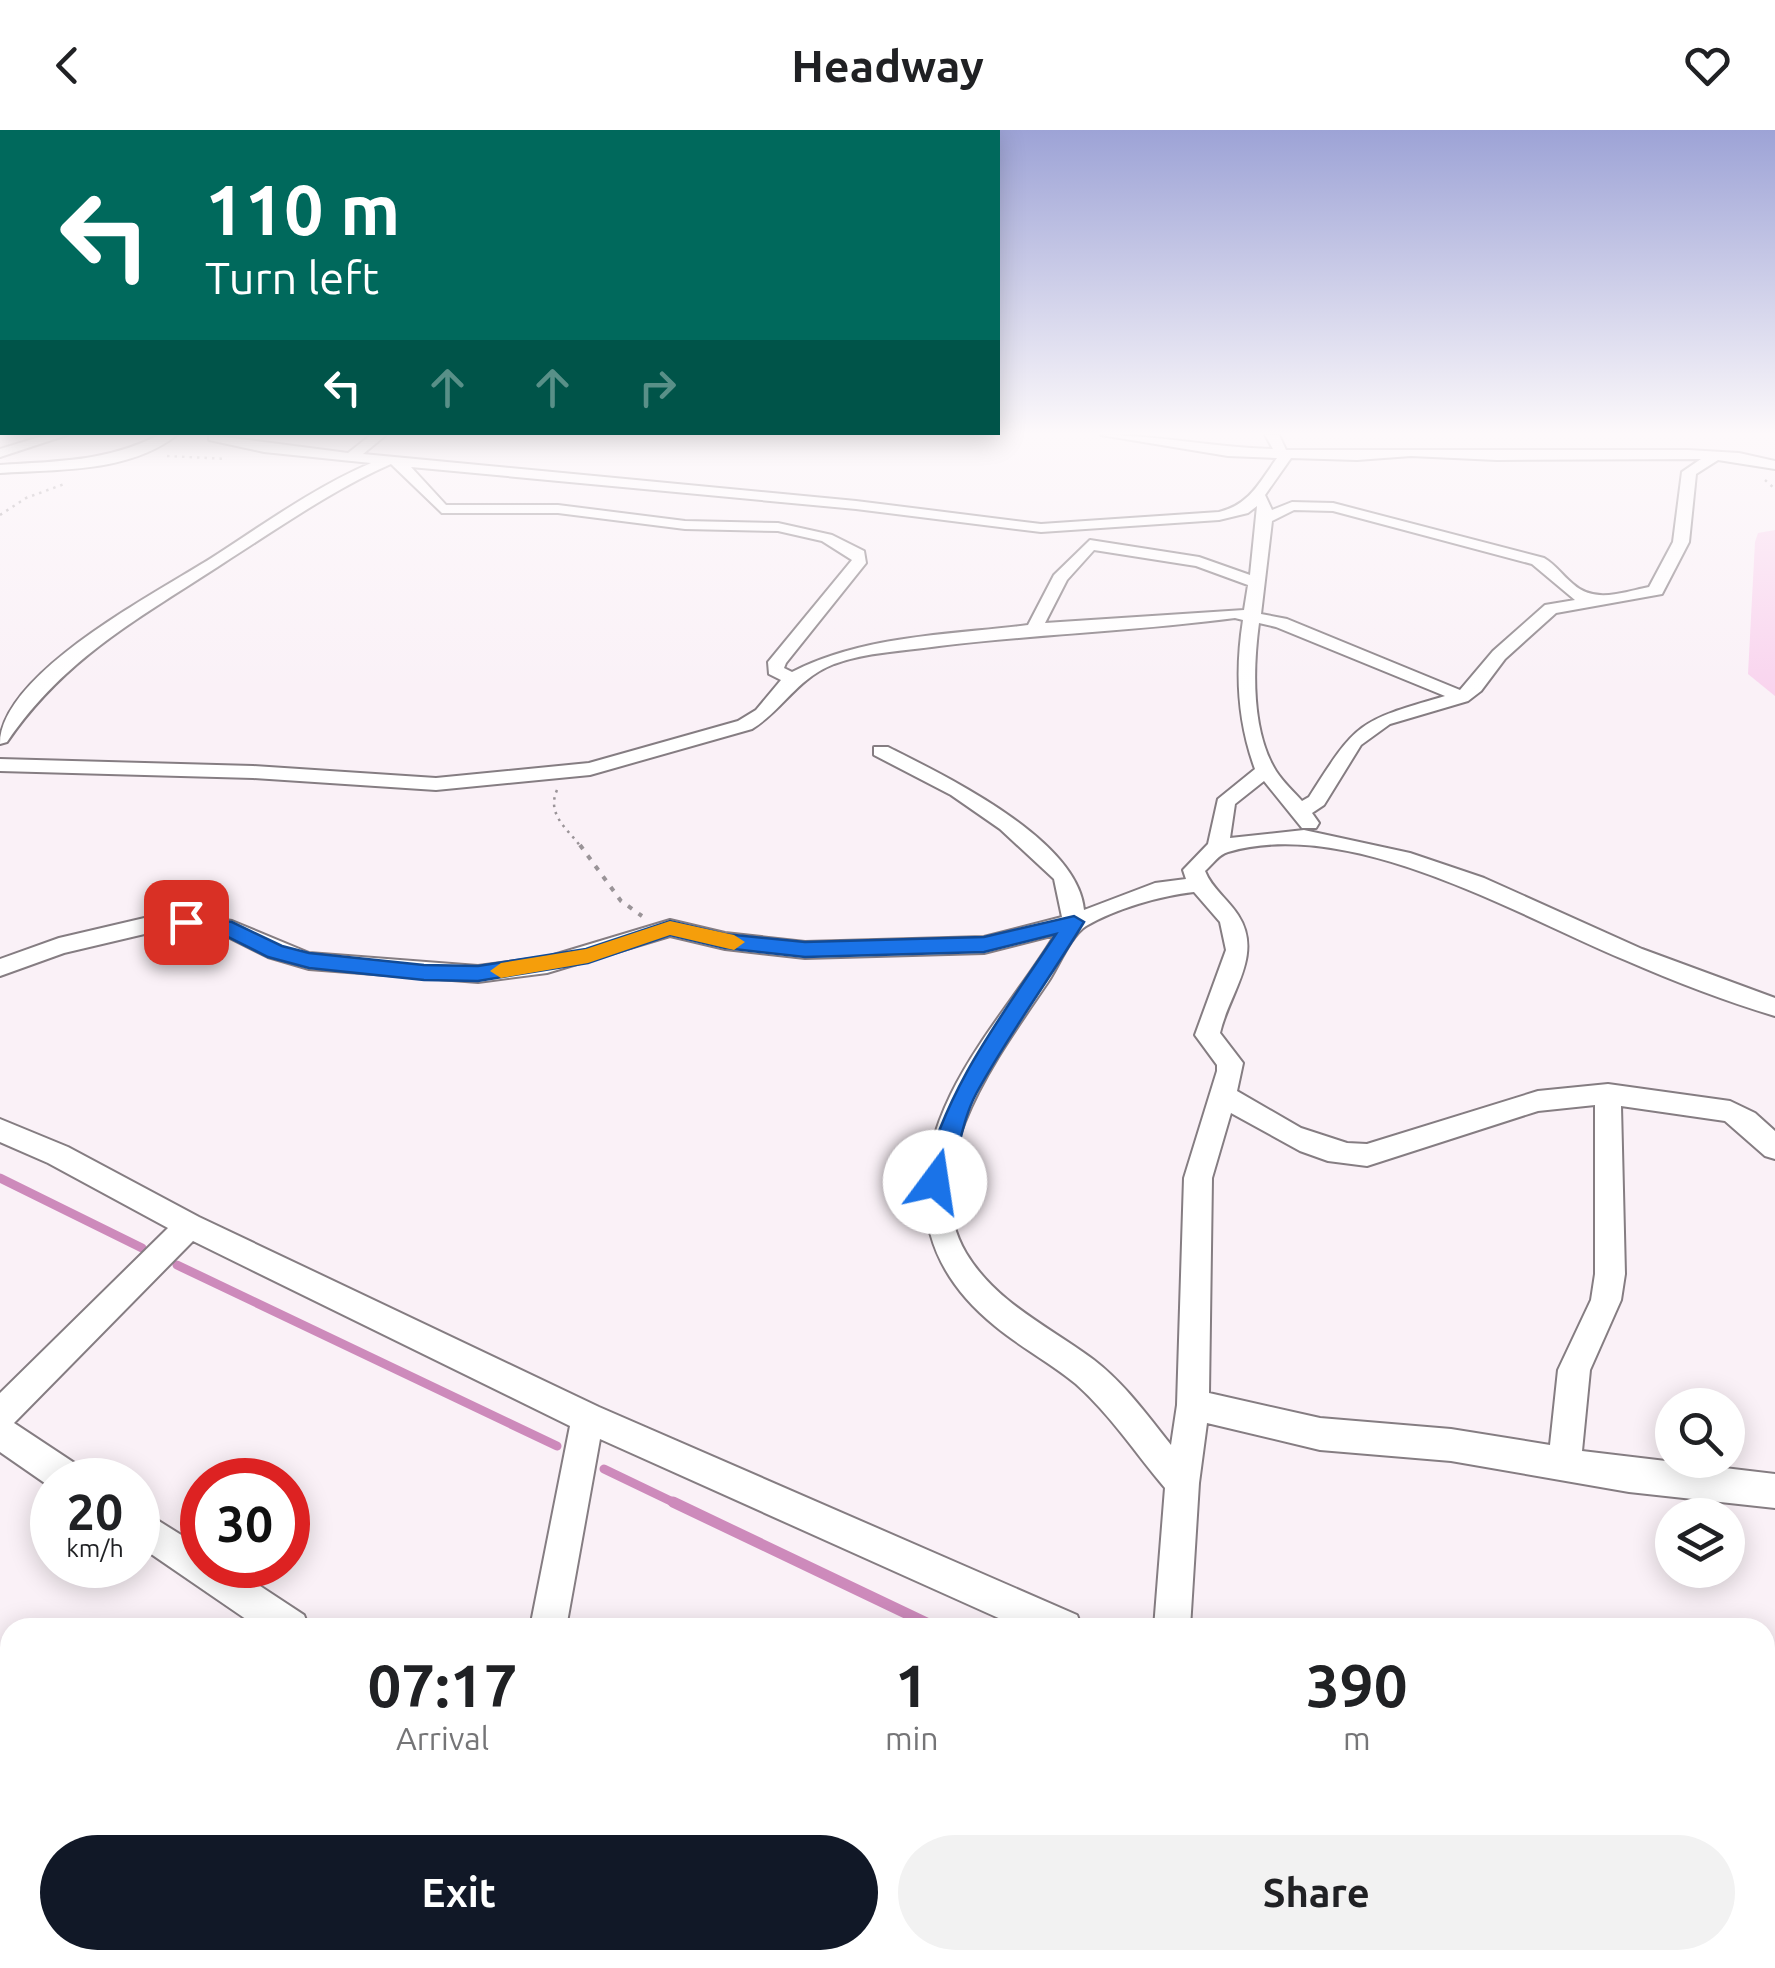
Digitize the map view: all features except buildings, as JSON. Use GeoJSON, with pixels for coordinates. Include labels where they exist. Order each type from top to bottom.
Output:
{"type":"FeatureCollection","features":[{"type":"Feature","properties":{"kind":"street"},"geometry":{"type":"LineString","coordinates":[[0,738],[18,707],[48,673],[84,645],[275,521]]}},
{"type":"Feature","properties":{"kind":"street"},"geometry":{"type":"LineString","coordinates":[[646,521],[685,526],[764,525],[827,538],[853,549],[860,560],[855,570],[776,662],[775,670],[792,679]]}},
{"type":"Feature","properties":{"kind":"street"},"geometry":{"type":"LineString","coordinates":[[983,521],[1041,528],[1148,521]]}},
{"type":"Feature","properties":{"kind":"street"},"geometry":{"type":"LineString","coordinates":[[1260,521],[1246,655],[1251,732],[1266,771],[1322,838]]}},
{"type":"Feature","properties":{"kind":"street"},"geometry":{"type":"LineString","coordinates":[[1390,521],[1546,564],[1568,589],[1591,602]]}},
{"type":"Feature","properties":{"kind":"street"},"geometry":{"type":"LineString","coordinates":[[1300,812],[1325,790],[1354,741],[1383,720],[1462,697],[1476,687],[1499,655],[1551,610],[1656,592],[1657,579],[1676,557],[1685,521]]}},
{"type":"Feature","properties":{"kind":"street"},"geometry":{"type":"LineString","coordinates":[[1034,629],[1060,578],[1090,545],[1199,562],[1256,582]]}},
{"type":"Feature","properties":{"kind":"street"},"geometry":{"type":"LineString","coordinates":[[0,765],[253,772],[436,784],[590,769],[744,725],[763,714],[792,679],[828,660],[868,650],[1034,629],[1235,613],[1344,647],[1423,684],[1462,697]]}},
{"type":"Feature","properties":{"kind":"street"},"geometry":{"type":"LineString","coordinates":[[881,752],[958,791],[1007,824],[1064,876],[1072,897],[1074,922],[964,1094],[946,1139],[935,1182],[940,1230],[964,1279],[1036,1340],[1091,1378],[1182,1483]]}},
{"type":"Feature","properties":{"kind":"street"},"geometry":{"type":"LineString","coordinates":[[1173,1618],[1182,1483],[1193,1405],[1198,1178],[1230,1063],[1207,1034],[1238,952],[1239,936],[1228,915],[1197,885],[1194,870],[1218,846],[1225,803],[1232,793],[1266,771]]}},
{"type":"Feature","properties":{"kind":"street"},"geometry":{"type":"LineString","coordinates":[[1218,846],[1282,838],[1322,838],[1402,858],[1476,883],[1634,954],[1775,1007]]}},
{"type":"Feature","properties":{"kind":"street"},"geometry":{"type":"LineString","coordinates":[[0,968],[59,946],[153,924],[186,922],[224,926],[276,952],[309,960],[478,974],[588,956],[670,928],[725,941],[805,950],[984,945],[1074,922],[1163,888],[1197,885]]}},
{"type":"Feature","properties":{"kind":"street"},"geometry":{"type":"LineString","coordinates":[[1222,1095],[1305,1142],[1343,1156],[1367,1156],[1538,1101],[1608,1094],[1730,1111],[1746,1120],[1775,1148]]}},
{"type":"Feature","properties":{"kind":"street"},"geometry":{"type":"LineString","coordinates":[[1565,1462],[1574,1370],[1606,1300],[1610,1274],[1608,1094]]}},
{"type":"Feature","properties":{"kind":"street"},"geometry":{"type":"LineString","coordinates":[[0,1130],[58,1156],[189,1226],[588,1418],[1041,1618]]}},
{"type":"Feature","properties":{"kind":"street"},"geometry":{"type":"LineString","coordinates":[[0,1415],[189,1226]]}},
{"type":"Feature","properties":{"kind":"street"},"geometry":{"type":"LineString","coordinates":[[1193,1405],[1320,1434],[1452,1445],[1629,1476],[1775,1491]]}},
{"type":"Feature","properties":{"kind":"street"},"geometry":{"type":"LineString","coordinates":[[550,1618],[588,1418]]}},
{"type":"Feature","properties":{"kind":"street"},"geometry":{"type":"LineString","coordinates":[[0,1433],[37,1458]]}},
{"type":"Feature","properties":{"kind":"street"},"geometry":{"type":"LineString","coordinates":[[160,1540],[277,1618]]}},
{"type":"Feature","properties":{"kind":"path"},"geometry":{"type":"LineString","coordinates":[[590,769],[558,788],[553,798],[559,824],[574,837],[621,901],[645,918],[670,928]]}},
{"type":"Feature","properties":{"kind":"shaded area"},"geometry":{"type":"Polygon","coordinates":[[[1775,530],[1775,696],[1748,674],[1755,542],[1758,533],[1775,530]]]}},
{"type":"Feature","properties":{"kind":"waterway"},"geometry":{"type":"LineString","coordinates":[[0,1178],[142,1248]]}},
{"type":"Feature","properties":{"kind":"waterway"},"geometry":{"type":"LineString","coordinates":[[177,1265],[557,1446]]}},
{"type":"Feature","properties":{"kind":"waterway"},"geometry":{"type":"LineString","coordinates":[[604,1469],[679,1505]]}},
{"type":"Feature","properties":{"kind":"waterway"},"geometry":{"type":"LineString","coordinates":[[673,1502],[916,1618]]}},
{"type":"Feature","properties":{"kind":"slow traffic"},"geometry":{"type":"LineString","coordinates":[[501,971],[588,956],[670,928],[734,942]]}},
{"type":"Feature","properties":{"kind":"route"},"geometry":{"type":"LineString","coordinates":[[186,922],[224,926],[276,952],[309,960],[478,974],[588,956],[670,928],[725,941],[805,950],[984,945],[1074,922],[964,1094],[946,1139],[935,1182]]}}]}
